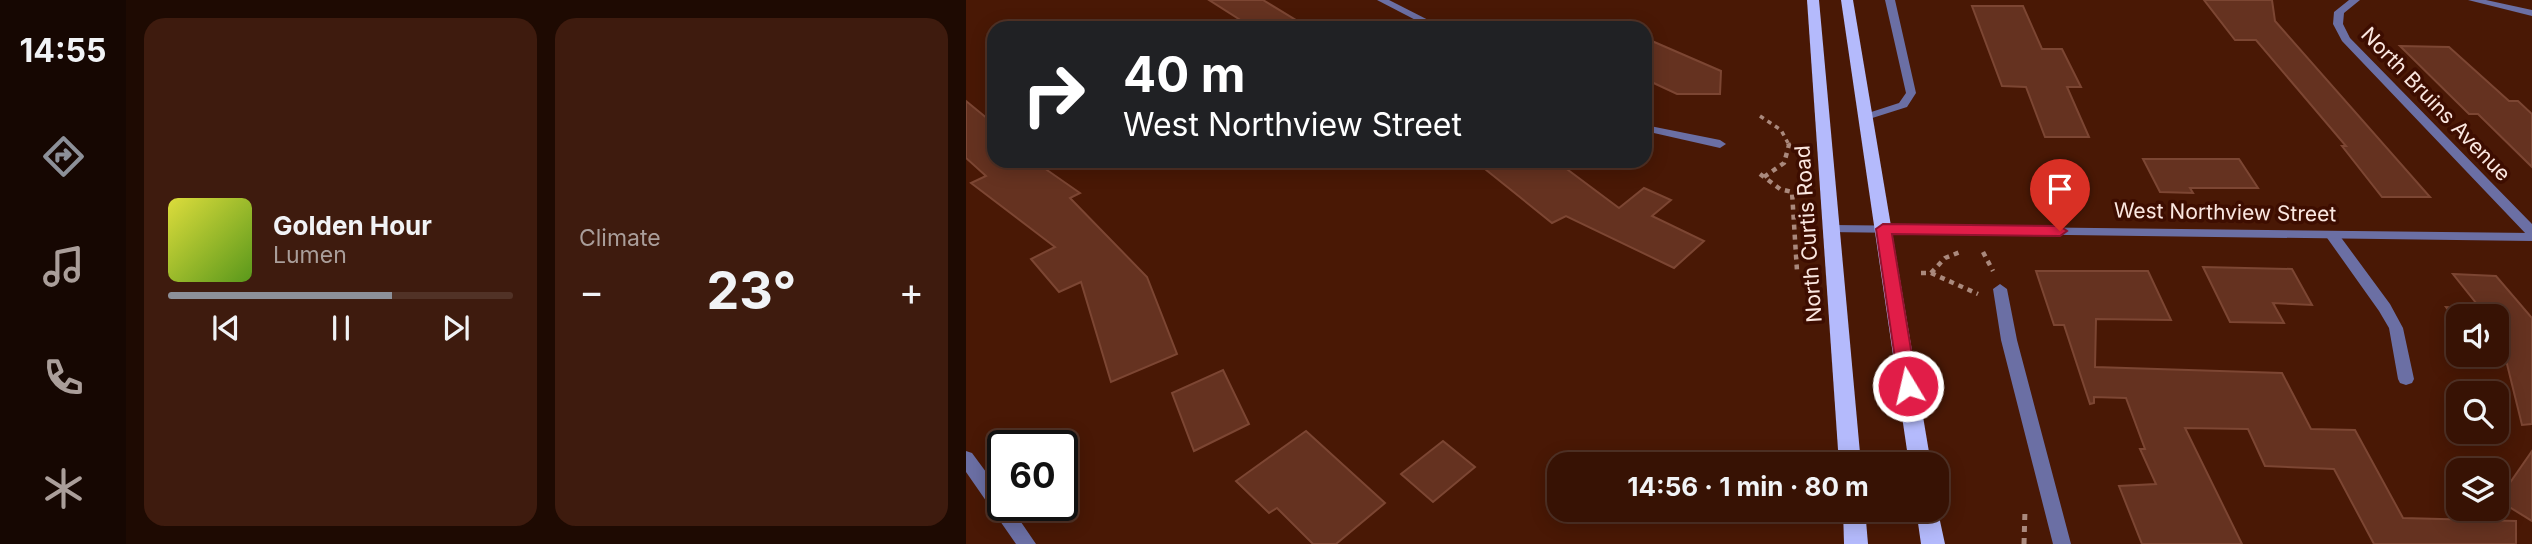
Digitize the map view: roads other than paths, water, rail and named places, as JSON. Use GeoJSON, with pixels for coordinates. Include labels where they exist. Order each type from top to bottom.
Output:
{"type":"FeatureCollection","features":[{"type":"Feature","properties":{"kind":"main road","name":"North Curtis Road"},"geometry":{"type":"LineString","coordinates":[[1813,0],[1849,452]]}},
{"type":"Feature","properties":{"kind":"main road"},"geometry":{"type":"LineString","coordinates":[[1847,0],[1918,452]]}},
{"type":"Feature","properties":{"kind":"main road"},"geometry":{"type":"LineString","coordinates":[[1855,522],[1856,544]]}},
{"type":"Feature","properties":{"kind":"main road"},"geometry":{"type":"LineString","coordinates":[[1929,522],[1933,544]]}},
{"type":"Feature","properties":{"kind":"street"},"geometry":{"type":"LineString","coordinates":[[1381,0],[1424,21]]}},
{"type":"Feature","properties":{"kind":"street"},"geometry":{"type":"LineString","coordinates":[[1866,117],[1903,105],[1911,93],[1890,0]]}},
{"type":"Feature","properties":{"kind":"street","name":"North Bruins Avenue"},"geometry":{"type":"LineString","coordinates":[[2355,0],[2339,12],[2338,24],[2346,39],[2532,235]]}},
{"type":"Feature","properties":{"kind":"street"},"geometry":{"type":"LineString","coordinates":[[2473,0],[2532,13]]}},
{"type":"Feature","properties":{"kind":"street"},"geometry":{"type":"LineString","coordinates":[[1652,129],[1720,144]]}},
{"type":"Feature","properties":{"kind":"street","name":"West Northview Street"},"geometry":{"type":"LineString","coordinates":[[1833,229],[2532,235]]}},
{"type":"Feature","properties":{"kind":"street"},"geometry":{"type":"LineString","coordinates":[[2332,235],[2385,307],[2396,328],[2406,379]]}},
{"type":"Feature","properties":{"kind":"street"},"geometry":{"type":"LineString","coordinates":[[1992,292],[2009,340],[2062,544]]}},
{"type":"Feature","properties":{"kind":"street"},"geometry":{"type":"LineString","coordinates":[[966,458],[1027,544]]}}]}
